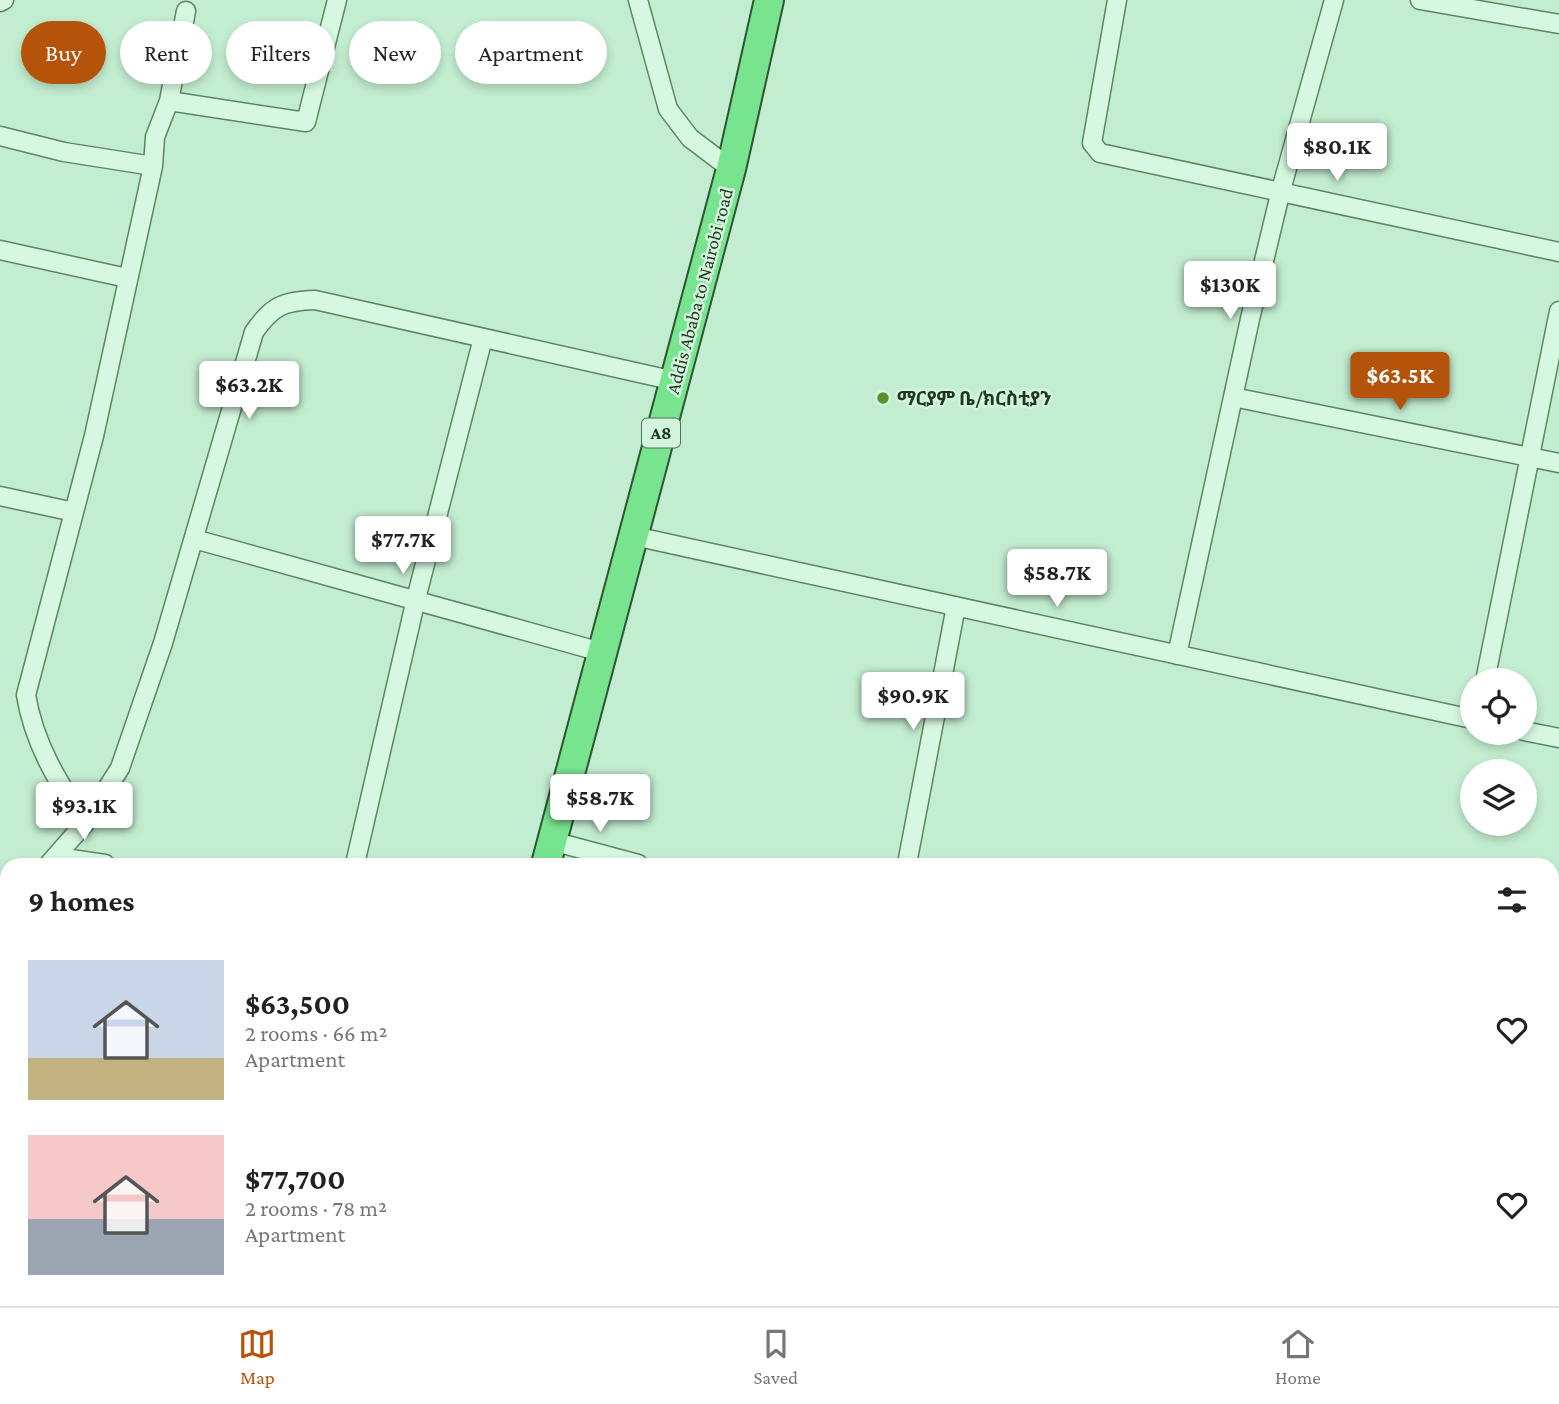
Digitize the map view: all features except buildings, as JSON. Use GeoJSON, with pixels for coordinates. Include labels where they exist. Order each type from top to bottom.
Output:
{"type":"FeatureCollection","features":[{"type":"Feature","properties":{"kind":"highway","name":"Addis Ababa to Nairobi road"},"geometry":{"type":"LineString","coordinates":[[549,853],[731,169],[769,0]]}},
{"type":"Feature","properties":{"kind":"street"},"geometry":{"type":"LineString","coordinates":[[169,101],[306,122],[337,0]]}},
{"type":"Feature","properties":{"kind":"street"},"geometry":{"type":"LineString","coordinates":[[638,0],[668,109],[690,138],[731,169]]}},
{"type":"Feature","properties":{"kind":"street"},"geometry":{"type":"LineString","coordinates":[[1117,0],[1092,143],[1096,151],[1559,252]]}},
{"type":"Feature","properties":{"kind":"street"},"geometry":{"type":"LineString","coordinates":[[1177,655],[1281,190],[1334,0]]}},
{"type":"Feature","properties":{"kind":"street"},"geometry":{"type":"LineString","coordinates":[[1420,0],[1559,24]]}},
{"type":"Feature","properties":{"kind":"street"},"geometry":{"type":"LineString","coordinates":[[85,823],[50,769],[31,723],[26,695],[94,436],[153,166],[155,137],[169,101],[186,11]]}},
{"type":"Feature","properties":{"kind":"street"},"geometry":{"type":"LineString","coordinates":[[0,136],[64,152],[153,166]]}},
{"type":"Feature","properties":{"kind":"street"},"geometry":{"type":"LineString","coordinates":[[0,250],[127,278]]}},
{"type":"Feature","properties":{"kind":"street"},"geometry":{"type":"LineString","coordinates":[[56,858],[85,823],[120,768],[163,643],[254,332],[267,313],[291,301],[315,300],[675,381]]}},
{"type":"Feature","properties":{"kind":"street"},"geometry":{"type":"LineString","coordinates":[[1488,668],[1559,311]]}},
{"type":"Feature","properties":{"kind":"street"},"geometry":{"type":"LineString","coordinates":[[356,858],[416,599],[484,338]]}},
{"type":"Feature","properties":{"kind":"street"},"geometry":{"type":"LineString","coordinates":[[1233,397],[1559,463]]}},
{"type":"Feature","properties":{"kind":"street"},"geometry":{"type":"LineString","coordinates":[[0,496],[74,512]]}},
{"type":"Feature","properties":{"kind":"street"},"geometry":{"type":"LineString","coordinates":[[634,537],[1460,716]]}},
{"type":"Feature","properties":{"kind":"street"},"geometry":{"type":"LineString","coordinates":[[194,540],[601,652]]}},
{"type":"Feature","properties":{"kind":"street"},"geometry":{"type":"LineString","coordinates":[[908,858],[956,606]]}},
{"type":"Feature","properties":{"kind":"street"},"geometry":{"type":"LineString","coordinates":[[1537,734],[1559,738]]}},
{"type":"Feature","properties":{"kind":"street"},"geometry":{"type":"LineString","coordinates":[[549,853],[589,858]]}},
{"type":"Feature","properties":{"kind":"place","name":"ማርያም ቤ/ክርስቲያን"},"geometry":{"type":"Point","coordinates":[883,398]}}]}
